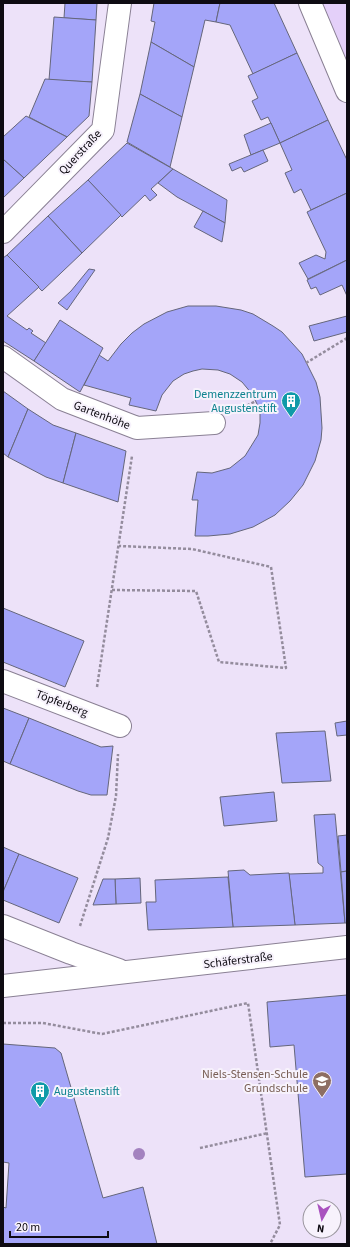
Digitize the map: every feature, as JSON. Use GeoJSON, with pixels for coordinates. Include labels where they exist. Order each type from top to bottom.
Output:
{"type":"FeatureCollection","features":[{"type":"Feature","properties":{"kind":"street","name":"Querstraße"},"geometry":{"type":"LineString","coordinates":[[3,232],[103,130],[120,3]]}},
{"type":"Feature","properties":{"kind":"street"},"geometry":{"type":"LineString","coordinates":[[310,3],[347,91]]}},
{"type":"Feature","properties":{"kind":"street","name":"Gartenhöhe"},"geometry":{"type":"LineString","coordinates":[[3,358],[62,400],[137,428],[214,423]]}},
{"type":"Feature","properties":{"kind":"street","name":"Töpferberg"},"geometry":{"type":"LineString","coordinates":[[3,681],[120,726]]}},
{"type":"Feature","properties":{"kind":"street","name":"Schäferstraße"},"geometry":{"type":"LineString","coordinates":[[3,926],[71,953],[128,972]]}},
{"type":"Feature","properties":{"kind":"street","name":"Schäferstraße"},"geometry":{"type":"LineString","coordinates":[[3,986],[347,947]]}},
{"type":"Feature","properties":{"kind":"path"},"geometry":{"type":"LineString","coordinates":[[306,362],[347,338]]}},
{"type":"Feature","properties":{"kind":"path"},"geometry":{"type":"LineString","coordinates":[[92,715],[137,428]]}},
{"type":"Feature","properties":{"kind":"path"},"geometry":{"type":"LineString","coordinates":[[112,590],[196,590],[219,662],[286,668],[271,567],[192,549],[119,546]]}},
{"type":"Feature","properties":{"kind":"path"},"geometry":{"type":"LineString","coordinates":[[71,953],[108,838],[116,796],[120,726]]}},
{"type":"Feature","properties":{"kind":"path"},"geometry":{"type":"LineString","coordinates":[[3,1023],[43,1023],[102,1034],[248,1003],[268,1132],[280,1225],[270,1244]]}},
{"type":"Feature","properties":{"kind":"path"},"geometry":{"type":"LineString","coordinates":[[200,1148],[268,1132]]}},
{"type":"Feature","properties":{"kind":"shaded area"},"geometry":{"type":"Polygon","coordinates":[[[310,3],[347,3],[347,91],[310,3]]]}},
{"type":"Feature","properties":{"kind":"building"},"geometry":{"type":"Polygon","coordinates":[[[65,3],[97,3],[96,20],[64,18],[65,3]]]}},
{"type":"Feature","properties":{"kind":"building"},"geometry":{"type":"Polygon","coordinates":[[[154,3],[220,3],[216,22],[205,20],[194,67],[151,42],[155,22],[151,21],[154,3]]]}},
{"type":"Feature","properties":{"kind":"building"},"geometry":{"type":"Polygon","coordinates":[[[220,3],[274,3],[297,53],[253,74],[230,25],[216,22],[220,3]]]}},
{"type":"Feature","properties":{"kind":"building"},"geometry":{"type":"Polygon","coordinates":[[[54,17],[96,20],[92,82],[49,80],[54,17]]]}},
{"type":"Feature","properties":{"kind":"building"},"geometry":{"type":"Polygon","coordinates":[[[151,42],[194,67],[182,117],[140,94],[151,42]]]}},
{"type":"Feature","properties":{"kind":"building"},"geometry":{"type":"Polygon","coordinates":[[[297,53],[328,120],[280,143],[268,117],[261,120],[252,101],[258,98],[248,76],[297,53]]]}},
{"type":"Feature","properties":{"kind":"building"},"geometry":{"type":"Polygon","coordinates":[[[45,79],[92,82],[89,116],[67,137],[29,117],[45,79]]]}},
{"type":"Feature","properties":{"kind":"building"},"geometry":{"type":"Polygon","coordinates":[[[140,94],[182,117],[170,167],[127,142],[140,94]]]}},
{"type":"Feature","properties":{"kind":"building"},"geometry":{"type":"Polygon","coordinates":[[[26,116],[67,137],[24,178],[3,159],[3,137],[26,116]]]}},
{"type":"Feature","properties":{"kind":"building"},"geometry":{"type":"Polygon","coordinates":[[[328,120],[347,160],[347,193],[311,210],[301,189],[294,193],[285,173],[292,170],[280,143],[328,120]]]}},
{"type":"Feature","properties":{"kind":"building"},"geometry":{"type":"Polygon","coordinates":[[[271,123],[280,143],[251,155],[244,135],[271,123]]]}},
{"type":"Feature","properties":{"kind":"building"},"geometry":{"type":"Polygon","coordinates":[[[127,143],[173,169],[151,189],[157,195],[150,201],[145,195],[122,217],[88,180],[127,143]]]}},
{"type":"Feature","properties":{"kind":"building"},"geometry":{"type":"Polygon","coordinates":[[[263,150],[268,161],[244,172],[241,167],[232,171],[229,164],[263,150]]]}},
{"type":"Feature","properties":{"kind":"building"},"geometry":{"type":"Polygon","coordinates":[[[4,160],[24,178],[3,198],[3,161],[4,160]]]}},
{"type":"Feature","properties":{"kind":"building"},"geometry":{"type":"Polygon","coordinates":[[[173,169],[227,200],[225,223],[177,197],[158,183],[173,169]]]}},
{"type":"Feature","properties":{"kind":"building"},"geometry":{"type":"Polygon","coordinates":[[[88,180],[121,215],[82,253],[48,216],[88,180]]]}},
{"type":"Feature","properties":{"kind":"building"},"geometry":{"type":"Polygon","coordinates":[[[347,193],[347,260],[308,279],[299,263],[316,255],[325,259],[326,252],[307,212],[347,193]]]}},
{"type":"Feature","properties":{"kind":"building"},"geometry":{"type":"Polygon","coordinates":[[[203,211],[225,223],[222,242],[194,227],[203,211]]]}},
{"type":"Feature","properties":{"kind":"building"},"geometry":{"type":"Polygon","coordinates":[[[48,216],[82,253],[42,291],[7,255],[48,216]]]}},
{"type":"Feature","properties":{"kind":"building"},"geometry":{"type":"Polygon","coordinates":[[[7,255],[39,287],[7,316],[27,330],[29,328],[33,331],[31,333],[46,343],[34,361],[3,341],[3,258],[7,255]]]}},
{"type":"Feature","properties":{"kind":"building"},"geometry":{"type":"Polygon","coordinates":[[[347,260],[347,296],[342,285],[320,295],[316,287],[311,289],[307,280],[347,260]]]}},
{"type":"Feature","properties":{"kind":"building"},"geometry":{"type":"Polygon","coordinates":[[[89,269],[95,270],[67,310],[58,303],[71,291],[89,269]]]}},
{"type":"Feature","properties":{"kind":"building","name":"Demenzzentrum Augustenstift"},"geometry":{"type":"Polygon","coordinates":[[[188,306],[216,306],[241,310],[253,314],[282,332],[302,354],[316,382],[320,397],[322,428],[321,440],[315,461],[303,485],[290,501],[275,515],[253,527],[230,534],[195,536],[198,500],[192,500],[197,472],[212,473],[230,468],[245,456],[258,435],[260,410],[252,394],[242,382],[230,374],[218,370],[202,369],[184,374],[173,381],[162,395],[156,411],[129,405],[131,398],[84,385],[99,355],[108,361],[121,344],[144,324],[167,312],[188,306]]]}},
{"type":"Feature","properties":{"kind":"building"},"geometry":{"type":"Polygon","coordinates":[[[347,316],[347,332],[314,341],[309,326],[347,316]]]}},
{"type":"Feature","properties":{"kind":"building"},"geometry":{"type":"Polygon","coordinates":[[[60,320],[103,348],[80,392],[34,361],[60,320]]]}},
{"type":"Feature","properties":{"kind":"building"},"geometry":{"type":"Polygon","coordinates":[[[3,391],[28,409],[8,457],[3,453],[3,391]]]}},
{"type":"Feature","properties":{"kind":"building"},"geometry":{"type":"Polygon","coordinates":[[[28,409],[53,425],[76,433],[63,483],[46,477],[8,457],[28,409]]]}},
{"type":"Feature","properties":{"kind":"building"},"geometry":{"type":"Polygon","coordinates":[[[76,433],[126,451],[118,502],[63,483],[76,433]]]}},
{"type":"Feature","properties":{"kind":"building"},"geometry":{"type":"Polygon","coordinates":[[[3,608],[84,641],[65,687],[3,662],[3,608]]]}},
{"type":"Feature","properties":{"kind":"building"},"geometry":{"type":"Polygon","coordinates":[[[3,708],[29,718],[10,764],[3,761],[3,708]]]}},
{"type":"Feature","properties":{"kind":"building"},"geometry":{"type":"Polygon","coordinates":[[[29,718],[101,747],[113,746],[107,795],[91,795],[78,791],[10,764],[29,718]]]}},
{"type":"Feature","properties":{"kind":"building"},"geometry":{"type":"Polygon","coordinates":[[[347,721],[347,735],[337,736],[335,723],[347,721]]]}},
{"type":"Feature","properties":{"kind":"building"},"geometry":{"type":"Polygon","coordinates":[[[325,731],[331,781],[282,783],[276,733],[325,731]]]}},
{"type":"Feature","properties":{"kind":"building"},"geometry":{"type":"Polygon","coordinates":[[[274,792],[277,821],[224,826],[220,797],[274,792]]]}},
{"type":"Feature","properties":{"kind":"building"},"geometry":{"type":"Polygon","coordinates":[[[335,814],[345,923],[295,925],[289,874],[323,873],[323,867],[318,863],[314,815],[335,814]]]}},
{"type":"Feature","properties":{"kind":"building"},"geometry":{"type":"Polygon","coordinates":[[[347,835],[347,871],[341,872],[338,836],[347,835]]]}},
{"type":"Feature","properties":{"kind":"building"},"geometry":{"type":"Polygon","coordinates":[[[3,847],[19,854],[3,892],[3,847]]]}},
{"type":"Feature","properties":{"kind":"building"},"geometry":{"type":"Polygon","coordinates":[[[19,854],[78,878],[59,923],[3,900],[3,892],[19,854]]]}},
{"type":"Feature","properties":{"kind":"building"},"geometry":{"type":"Polygon","coordinates":[[[244,870],[250,875],[289,873],[295,925],[233,927],[228,871],[244,870]]]}},
{"type":"Feature","properties":{"kind":"building"},"geometry":{"type":"Polygon","coordinates":[[[347,871],[347,923],[345,923],[341,872],[347,871]]]}},
{"type":"Feature","properties":{"kind":"building"},"geometry":{"type":"Polygon","coordinates":[[[228,877],[233,927],[148,930],[146,902],[156,902],[155,880],[228,877]]]}},
{"type":"Feature","properties":{"kind":"building"},"geometry":{"type":"Polygon","coordinates":[[[140,878],[141,903],[116,904],[115,879],[140,878]]]}},
{"type":"Feature","properties":{"kind":"building"},"geometry":{"type":"Polygon","coordinates":[[[103,879],[115,879],[116,904],[93,905],[103,879]]]}},
{"type":"Feature","properties":{"kind":"building","name":"Niels-Stensen-Schule Grundschule"},"geometry":{"type":"Polygon","coordinates":[[[347,995],[347,1174],[305,1177],[294,1045],[270,1047],[267,1002],[347,995]]]}},
{"type":"Feature","properties":{"kind":"building","name":"Augustenstift"},"geometry":{"type":"Polygon","coordinates":[[[3,1044],[55,1048],[61,1053],[103,1198],[143,1187],[157,1244],[3,1244],[3,1207],[6,1208],[9,1163],[3,1162],[3,1044]]]}},
{"type":"Feature","properties":{"kind":"place","name":"Demenzzentrum Augustenstift"},"geometry":{"type":"Point","coordinates":[291,418]}},
{"type":"Feature","properties":{"kind":"place","name":"Niels-Stensen-Schule Grundschule"},"geometry":{"type":"Point","coordinates":[322,1098]}},
{"type":"Feature","properties":{"kind":"place","name":"Augustenstift"},"geometry":{"type":"Point","coordinates":[40,1108]}}]}
